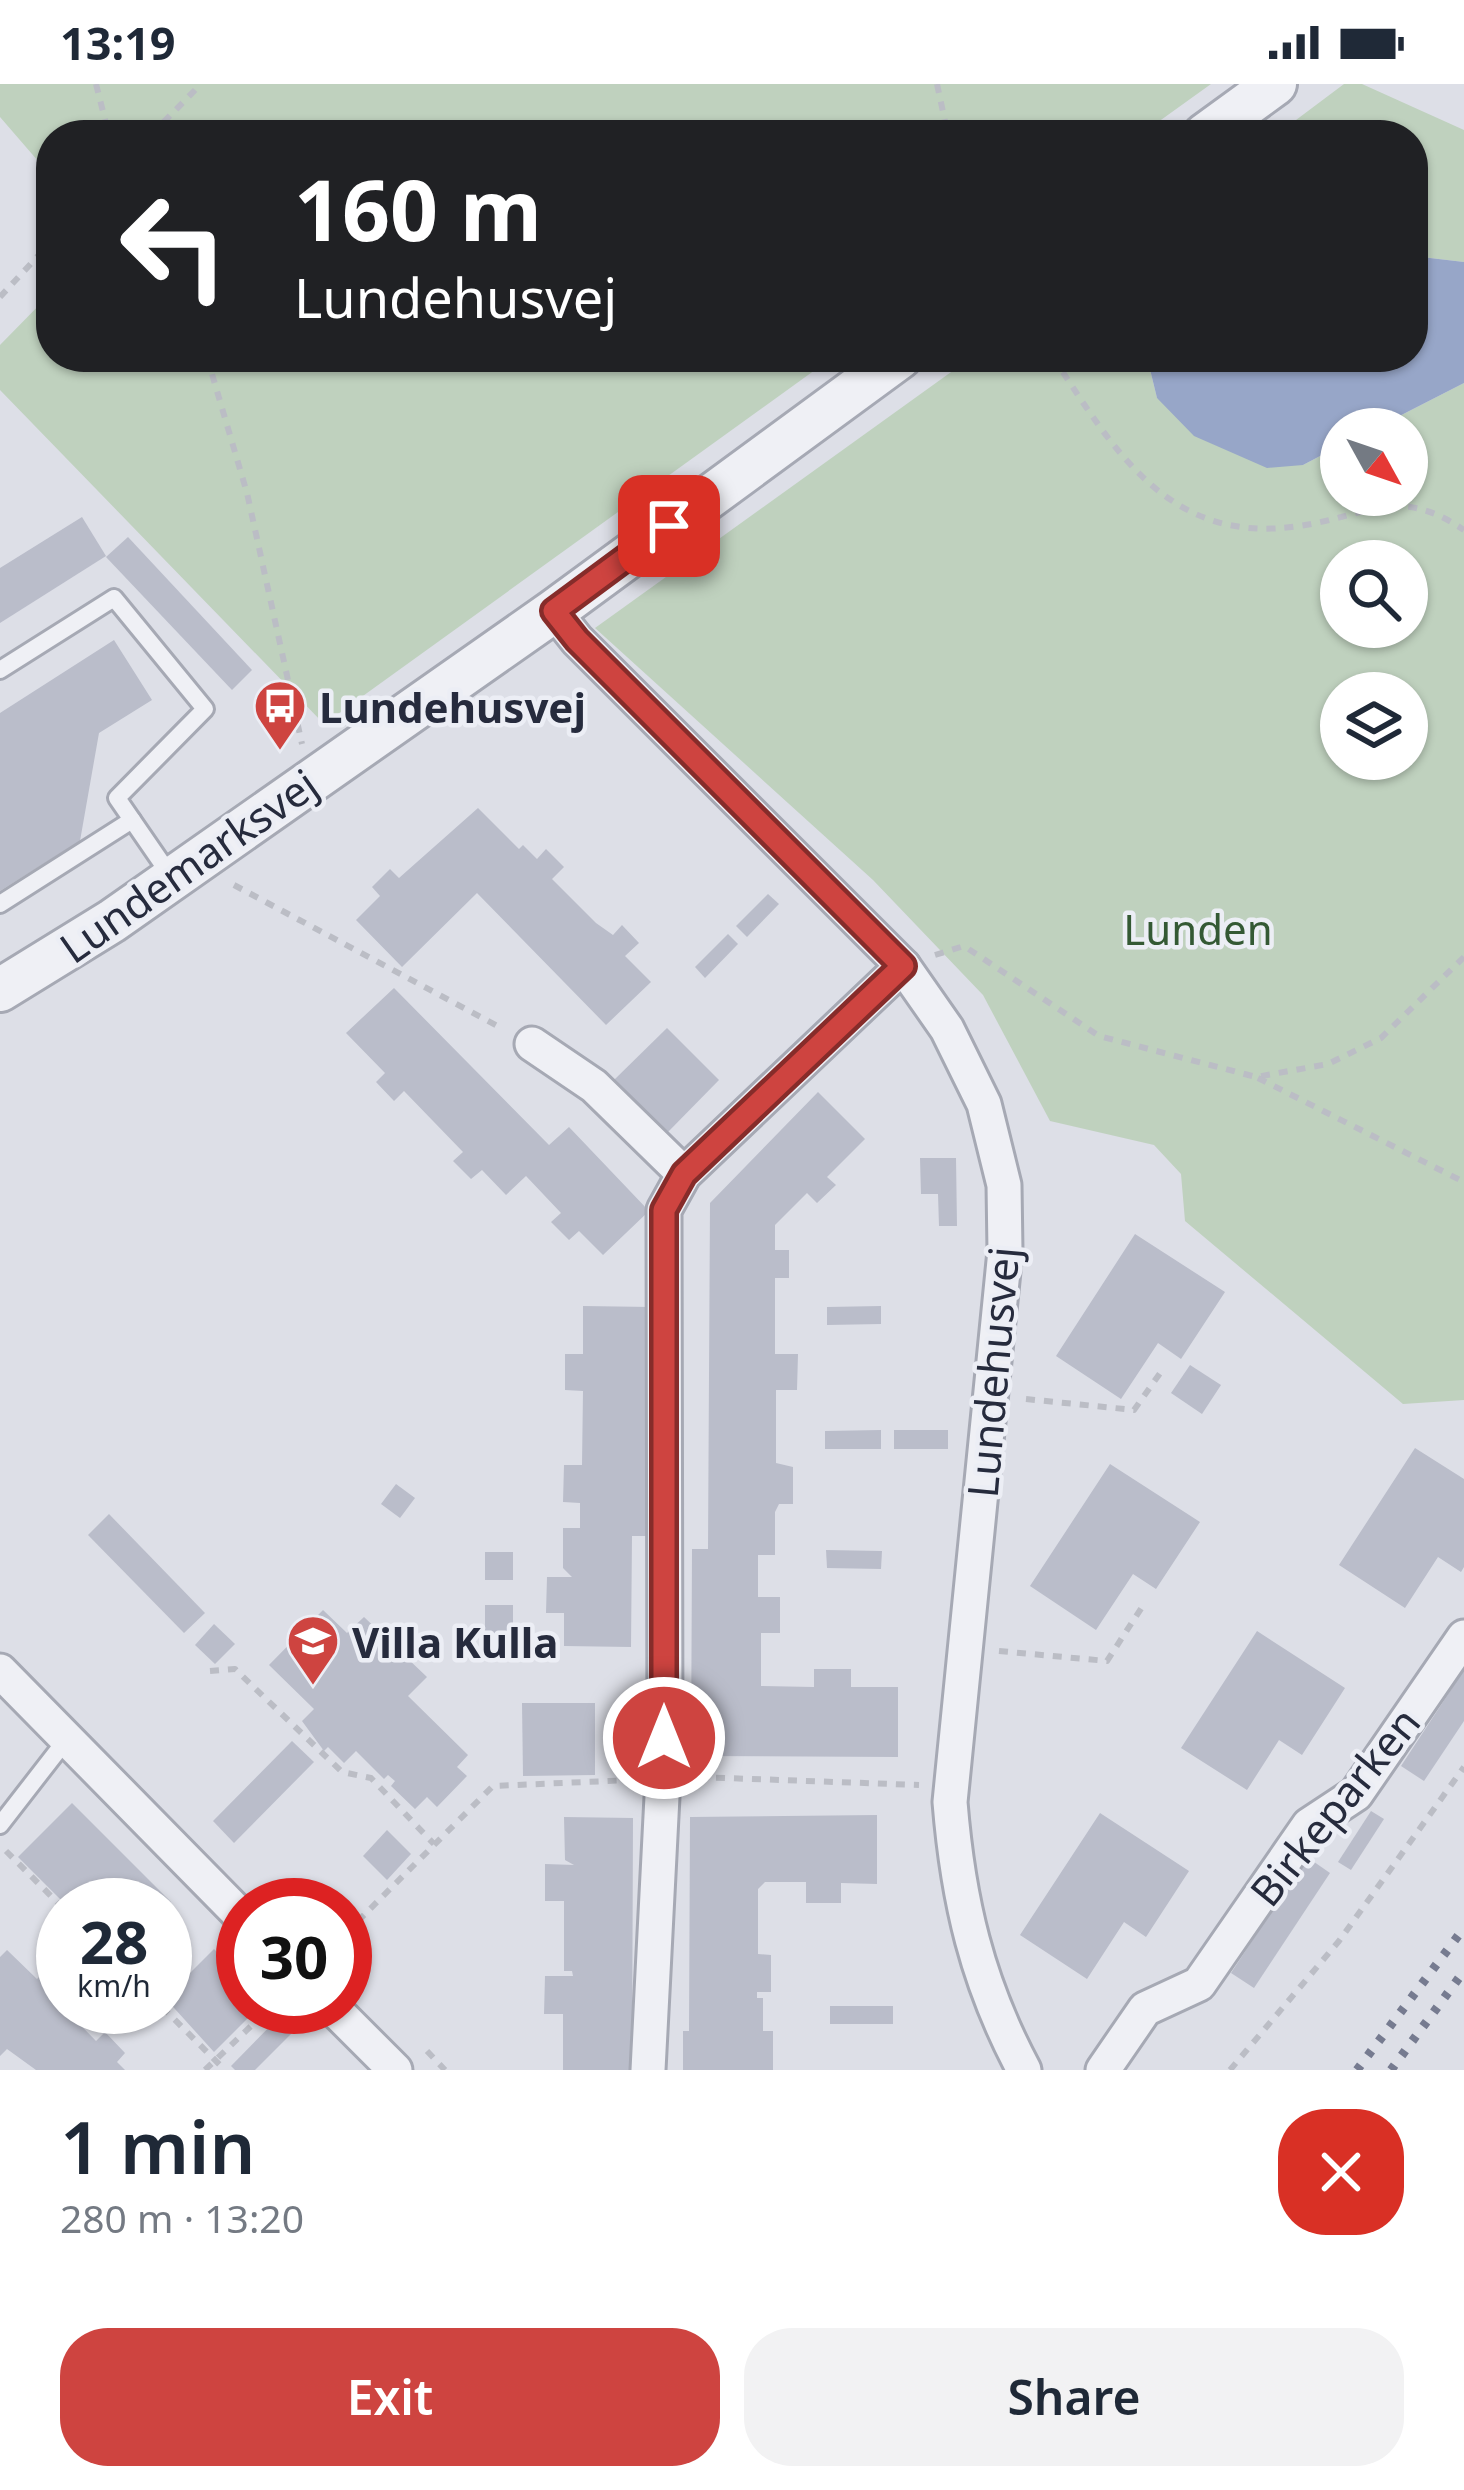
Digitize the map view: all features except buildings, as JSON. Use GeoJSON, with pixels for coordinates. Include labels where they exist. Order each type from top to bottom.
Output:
{"type":"FeatureCollection","features":[{"type":"Feature","properties":{"kind":"street"},"geometry":{"type":"LineString","coordinates":[[1225,120],[1275,84]]}},
{"type":"Feature","properties":{"kind":"street","name":"Lundemarksvej"},"geometry":{"type":"LineString","coordinates":[[0,990],[183,871],[554,611],[880,372]]}},
{"type":"Feature","properties":{"kind":"street","name":"Lundehusvej"},"geometry":{"type":"LineString","coordinates":[[554,611],[577,640],[903,966],[947,1029],[984,1104],[1004,1185],[1005,1251],[950,1802],[957,1888],[992,2010],[1024,2070]]}},
{"type":"Feature","properties":{"kind":"street"},"geometry":{"type":"LineString","coordinates":[[648,2070],[664,1738],[664,1210],[684,1174],[903,966]]}},
{"type":"Feature","properties":{"kind":"street"},"geometry":{"type":"LineString","coordinates":[[532,1044],[594,1086],[684,1174]]}},
{"type":"Feature","properties":{"kind":"street","name":"Birkeparken"},"geometry":{"type":"LineString","coordinates":[[1103,2070],[1144,2009],[1198,1984],[1309,1825],[1356,1794],[1464,1636]]}},
{"type":"Feature","properties":{"kind":"street"},"geometry":{"type":"LineString","coordinates":[[0,1671],[216,1891]]}},
{"type":"Feature","properties":{"kind":"street"},"geometry":{"type":"LineString","coordinates":[[359,2034],[395,2070]]}},
{"type":"Feature","properties":{"kind":"lane"},"geometry":{"type":"LineString","coordinates":[[0,670],[114,598],[205,710],[117,798],[132,820],[183,871]]}},
{"type":"Feature","properties":{"kind":"lane"},"geometry":{"type":"LineString","coordinates":[[0,904],[132,820]]}},
{"type":"Feature","properties":{"kind":"lane"},"geometry":{"type":"LineString","coordinates":[[0,1825],[66,1740]]}},
{"type":"Feature","properties":{"kind":"path"},"geometry":{"type":"LineString","coordinates":[[96,84],[105,120]]}},
{"type":"Feature","properties":{"kind":"path"},"geometry":{"type":"LineString","coordinates":[[166,120],[201,84]]}},
{"type":"Feature","properties":{"kind":"path"},"geometry":{"type":"LineString","coordinates":[[937,84],[945,120]]}},
{"type":"Feature","properties":{"kind":"path"},"geometry":{"type":"LineString","coordinates":[[0,297],[36,258]]}},
{"type":"Feature","properties":{"kind":"path"},"geometry":{"type":"LineString","coordinates":[[211,372],[247,493],[310,781]]}},
{"type":"Feature","properties":{"kind":"path"},"geometry":{"type":"LineString","coordinates":[[1063,372],[1119,458],[1179,507],[1240,528],[1279,527],[1394,502],[1439,513],[1464,530]]}},
{"type":"Feature","properties":{"kind":"path"},"geometry":{"type":"LineString","coordinates":[[183,871],[532,1044]]}},
{"type":"Feature","properties":{"kind":"path"},"geometry":{"type":"LineString","coordinates":[[903,966],[964,946],[1099,1036],[1256,1078],[1464,1181]]}},
{"type":"Feature","properties":{"kind":"path"},"geometry":{"type":"LineString","coordinates":[[1256,1078],[1328,1064],[1381,1038],[1464,957]]}},
{"type":"Feature","properties":{"kind":"path"},"geometry":{"type":"LineString","coordinates":[[992,1396],[1134,1410],[1163,1369]]}},
{"type":"Feature","properties":{"kind":"path"},"geometry":{"type":"LineString","coordinates":[[965,1648],[1107,1660],[1144,1604]]}},
{"type":"Feature","properties":{"kind":"path"},"geometry":{"type":"LineString","coordinates":[[210,1671],[235,1669],[342,1772],[370,1778],[434,1844]]}},
{"type":"Feature","properties":{"kind":"path"},"geometry":{"type":"LineString","coordinates":[[1230,2070],[1339,1941],[1464,1767]]}},
{"type":"Feature","properties":{"kind":"path"},"geometry":{"type":"LineString","coordinates":[[0,1845],[36,1881]]}},
{"type":"Feature","properties":{"kind":"path"},"geometry":{"type":"LineString","coordinates":[[190,2034],[225,2070]]}},
{"type":"Feature","properties":{"kind":"path"},"geometry":{"type":"LineString","coordinates":[[206,2070],[243,2034]]}},
{"type":"Feature","properties":{"kind":"green space"},"geometry":{"type":"Polygon","coordinates":[[[0,84],[1211,84],[1161,120],[36,120],[36,159],[0,117],[0,84]]]}},
{"type":"Feature","properties":{"kind":"green space"},"geometry":{"type":"Polygon","coordinates":[[[1344,84],[1362,84],[1464,130],[1464,262],[1428,258],[1428,120],[1296,120],[1344,84]]]}},
{"type":"Feature","properties":{"kind":"green space"},"geometry":{"type":"Polygon","coordinates":[[[36,308],[36,372],[812,372],[324,724],[0,390],[0,345],[36,308]]]}},
{"type":"Feature","properties":{"kind":"green space","name":"Lunden"},"geometry":{"type":"Polygon","coordinates":[[[951,372],[1151,372],[1157,398],[1303,465],[1320,456],[1320,516],[1428,516],[1428,408],[1415,408],[1464,383],[1464,1400],[1403,1404],[1185,1221],[1181,1174],[1154,1145],[1050,1121],[983,995],[873,880],[595,628],[951,372]]]}},
{"type":"Feature","properties":{"kind":"water"},"geometry":{"type":"Polygon","coordinates":[[[1428,258],[1464,262],[1464,383],[1415,408],[1320,408],[1320,456],[1303,465],[1267,468],[1194,436],[1157,398],[1151,372],[1428,372],[1428,258]]]}},
{"type":"Feature","properties":{"kind":"railway"},"geometry":{"type":"LineString","coordinates":[[1357,2070],[1464,1928]]}},
{"type":"Feature","properties":{"kind":"railway"},"geometry":{"type":"LineString","coordinates":[[1391,2070],[1464,1971]]}},
{"type":"Feature","properties":{"kind":"place","name":"Lundehusvej"},"geometry":{"type":"Point","coordinates":[280,752]}},
{"type":"Feature","properties":{"kind":"place","name":"Villa Kulla"},"geometry":{"type":"Point","coordinates":[313,1687]}},
{"type":"Feature","properties":{"kind":"route"},"geometry":{"type":"LineString","coordinates":[[664,1738],[664,1210],[684,1174],[903,966],[577,640],[554,611],[669,526]]}}]}
